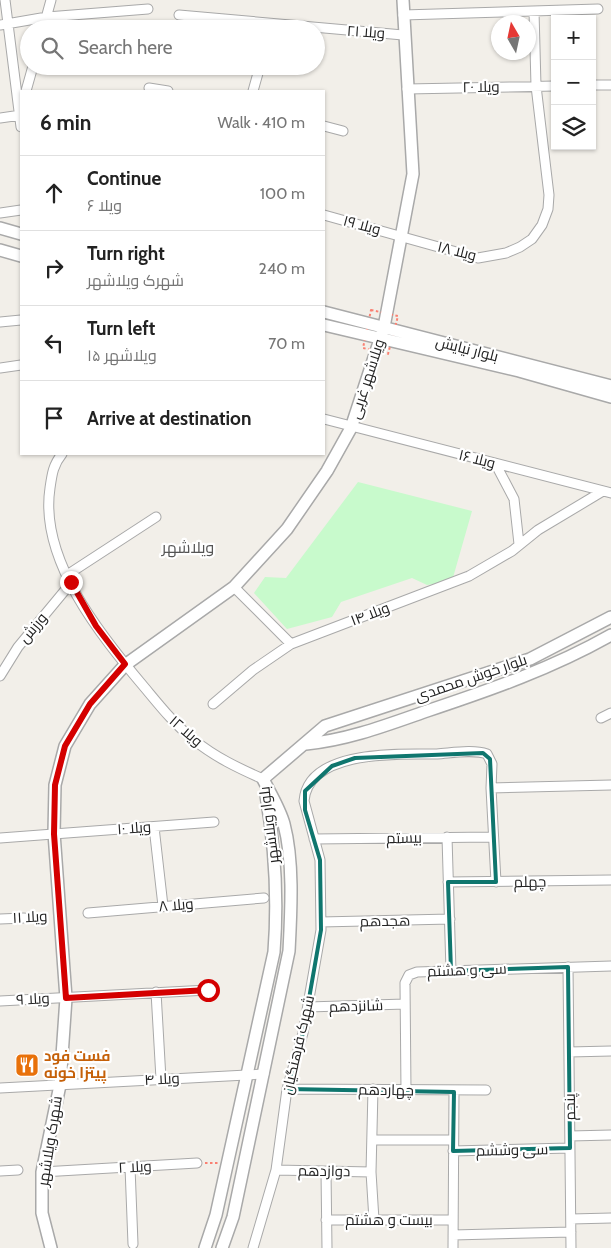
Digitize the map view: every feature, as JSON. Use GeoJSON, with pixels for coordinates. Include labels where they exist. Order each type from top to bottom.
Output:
{"type":"FeatureCollection","features":[{"type":"Feature","properties":{"kind":"street"},"geometry":{"type":"LineString","coordinates":[[5,0],[4,24],[20,109]]}},
{"type":"Feature","properties":{"kind":"street"},"geometry":{"type":"LineString","coordinates":[[46,20],[51,0]]}},
{"type":"Feature","properties":{"kind":"street","name":"ویلاشهر غربی"},"geometry":{"type":"LineString","coordinates":[[125,664],[234,587],[287,529],[327,471],[351,428],[382,332],[413,174],[403,35],[403,0]]}},
{"type":"Feature","properties":{"kind":"street"},"geometry":{"type":"LineString","coordinates":[[29,20],[148,9]]}},
{"type":"Feature","properties":{"kind":"street"},"geometry":{"type":"LineString","coordinates":[[403,15],[598,9]]}},
{"type":"Feature","properties":{"kind":"street","name":"ویلا ۱۸"},"geometry":{"type":"LineString","coordinates":[[401,236],[478,258],[506,253],[520,248],[532,239],[545,218],[550,195],[536,86],[534,11]]}},
{"type":"Feature","properties":{"kind":"street","name":"ویلا ۲۱"},"geometry":{"type":"LineString","coordinates":[[179,15],[217,20]]}},
{"type":"Feature","properties":{"kind":"street"},"geometry":{"type":"LineString","coordinates":[[4,24],[20,21]]}},
{"type":"Feature","properties":{"kind":"street","name":"ویلا ۲۱"},"geometry":{"type":"LineString","coordinates":[[325,30],[403,35]]}},
{"type":"Feature","properties":{"kind":"street"},"geometry":{"type":"LineString","coordinates":[[26,90],[30,75]]}},
{"type":"Feature","properties":{"kind":"street"},"geometry":{"type":"LineString","coordinates":[[254,90],[258,75]]}},
{"type":"Feature","properties":{"kind":"street"},"geometry":{"type":"LineString","coordinates":[[596,85],[611,84]]}},
{"type":"Feature","properties":{"kind":"street","name":"ویلا ۲۰"},"geometry":{"type":"LineString","coordinates":[[407,88],[551,86]]}},
{"type":"Feature","properties":{"kind":"street"},"geometry":{"type":"LineString","coordinates":[[149,88],[162,90]]}},
{"type":"Feature","properties":{"kind":"street"},"geometry":{"type":"LineString","coordinates":[[0,118],[20,114]]}},
{"type":"Feature","properties":{"kind":"street"},"geometry":{"type":"LineString","coordinates":[[325,126],[343,132]]}},
{"type":"Feature","properties":{"kind":"street"},"geometry":{"type":"LineString","coordinates":[[0,213],[20,210]]}},
{"type":"Feature","properties":{"kind":"street","name":"۱۹ ویلا"},"geometry":{"type":"LineString","coordinates":[[325,215],[401,236]]}},
{"type":"Feature","properties":{"kind":"street"},"geometry":{"type":"LineString","coordinates":[[0,228],[20,234]]}},
{"type":"Feature","properties":{"kind":"street"},"geometry":{"type":"LineString","coordinates":[[0,250],[20,256]]}},
{"type":"Feature","properties":{"kind":"street","name":"بلوار نیایش"},"geometry":{"type":"LineString","coordinates":[[325,312],[382,332],[520,367],[611,386]]}},
{"type":"Feature","properties":{"kind":"street"},"geometry":{"type":"LineString","coordinates":[[0,322],[20,320]]}},
{"type":"Feature","properties":{"kind":"street","name":"بلوار نیایش"},"geometry":{"type":"LineString","coordinates":[[325,325],[382,332]]}},
{"type":"Feature","properties":{"kind":"street"},"geometry":{"type":"LineString","coordinates":[[0,368],[20,365]]}},
{"type":"Feature","properties":{"kind":"street","name":"بلوار نیایش"},"geometry":{"type":"LineString","coordinates":[[520,367],[611,397]]}},
{"type":"Feature","properties":{"kind":"street","name":"۱۶ ویلا"},"geometry":{"type":"LineString","coordinates":[[325,419],[351,428],[607,492]]}},
{"type":"Feature","properties":{"kind":"street","name":"ویلا ۱۲"},"geometry":{"type":"LineString","coordinates":[[61,455],[53,464],[47,506],[58,555],[96,626],[168,716],[194,740],[230,764],[263,779]]}},
{"type":"Feature","properties":{"kind":"street"},"geometry":{"type":"LineString","coordinates":[[495,464],[514,499],[519,544]]}},
{"type":"Feature","properties":{"kind":"street","name":"۱۴ ویلا"},"geometry":{"type":"LineString","coordinates":[[213,704],[253,670],[291,644],[470,576],[512,551],[538,530],[607,492]]}},
{"type":"Feature","properties":{"kind":"street","name":"ورزش"},"geometry":{"type":"LineString","coordinates":[[0,676],[18,647],[69,578],[156,517]]}},
{"type":"Feature","properties":{"kind":"street"},"geometry":{"type":"LineString","coordinates":[[234,587],[291,644]]}},
{"type":"Feature","properties":{"kind":"street","name":"بلوار خوش محمدی"},"geometry":{"type":"LineString","coordinates":[[306,744],[326,726],[530,659],[611,617]]}},
{"type":"Feature","properties":{"kind":"street","name":"بلوار خوش محمدی"},"geometry":{"type":"LineString","coordinates":[[306,744],[333,742],[458,701],[534,673],[611,634]]}},
{"type":"Feature","properties":{"kind":"street","name":"شهرک ویلاشهر"},"geometry":{"type":"LineString","coordinates":[[51,1248],[42,1213],[42,1172],[60,1085],[66,998],[54,834],[55,785],[65,746],[90,704],[125,664]]}},
{"type":"Feature","properties":{"kind":"street"},"geometry":{"type":"LineString","coordinates":[[453,685],[458,692],[458,701]]}},
{"type":"Feature","properties":{"kind":"street"},"geometry":{"type":"LineString","coordinates":[[601,718],[611,713]]}},
{"type":"Feature","properties":{"kind":"street"},"geometry":{"type":"LineString","coordinates":[[263,779],[306,744]]}},
{"type":"Feature","properties":{"kind":"street","name":"شهرک فرهنگیان"},"geometry":{"type":"LineString","coordinates":[[253,1248],[276,1170],[286,1089],[303,1034],[320,922],[320,860],[304,801],[309,783],[332,766],[355,758],[380,755],[483,753],[487,754],[492,764],[491,788]]}},
{"type":"Feature","properties":{"kind":"street","name":"بلوار ویلاشهر"},"geometry":{"type":"LineString","coordinates":[[222,1248],[233,1216],[289,951],[291,917],[290,876],[284,824],[263,779]]}},
{"type":"Feature","properties":{"kind":"street","name":"بلوار ویلاشهر"},"geometry":{"type":"LineString","coordinates":[[205,1248],[216,1215],[274,952],[277,918],[272,828],[263,779]]}},
{"type":"Feature","properties":{"kind":"street"},"geometry":{"type":"LineString","coordinates":[[496,882],[491,788],[611,785]]}},
{"type":"Feature","properties":{"kind":"street","name":"۱۰ ویلا"},"geometry":{"type":"LineString","coordinates":[[0,838],[214,822]]}},
{"type":"Feature","properties":{"kind":"street"},"geometry":{"type":"LineString","coordinates":[[154,827],[163,906]]}},
{"type":"Feature","properties":{"kind":"street"},"geometry":{"type":"LineString","coordinates":[[447,837],[451,971]]}},
{"type":"Feature","properties":{"kind":"street","name":"بیستم"},"geometry":{"type":"LineString","coordinates":[[314,839],[494,837]]}},
{"type":"Feature","properties":{"kind":"street","name":"چهلم"},"geometry":{"type":"LineString","coordinates":[[448,882],[611,880]]}},
{"type":"Feature","properties":{"kind":"street","name":"ویلا ۸"},"geometry":{"type":"LineString","coordinates":[[88,913],[264,898]]}},
{"type":"Feature","properties":{"kind":"street","name":"۱۱ ویلا"},"geometry":{"type":"LineString","coordinates":[[0,919],[24,918]]}},
{"type":"Feature","properties":{"kind":"street","name":"هجدهم"},"geometry":{"type":"LineString","coordinates":[[320,922],[450,919]]}},
{"type":"Feature","properties":{"kind":"street","name":"پنجم"},"geometry":{"type":"LineString","coordinates":[[568,966],[571,1248]]}},
{"type":"Feature","properties":{"kind":"street","name":"سی و هشتم"},"geometry":{"type":"LineString","coordinates":[[406,1090],[405,983],[409,975],[417,972],[611,966]]}},
{"type":"Feature","properties":{"kind":"street","name":"۹ ویلا"},"geometry":{"type":"LineString","coordinates":[[0,1001],[208,990]]}},
{"type":"Feature","properties":{"kind":"street"},"geometry":{"type":"LineString","coordinates":[[156,992],[161,1079]]}},
{"type":"Feature","properties":{"kind":"street","name":"شانزدهم"},"geometry":{"type":"LineString","coordinates":[[308,1007],[405,1004]]}},
{"type":"Feature","properties":{"kind":"street"},"geometry":{"type":"LineString","coordinates":[[569,1052],[611,1052]]}},
{"type":"Feature","properties":{"kind":"street","name":"۴ ویلا"},"geometry":{"type":"LineString","coordinates":[[0,1088],[264,1074]]}},
{"type":"Feature","properties":{"kind":"street","name":"چهاردهم"},"geometry":{"type":"LineString","coordinates":[[286,1089],[373,1089],[454,1092],[486,1090]]}},
{"type":"Feature","properties":{"kind":"street"},"geometry":{"type":"LineString","coordinates":[[373,1089],[372,1172],[374,1220]]}},
{"type":"Feature","properties":{"kind":"street"},"geometry":{"type":"LineString","coordinates":[[453,1248],[454,1092]]}},
{"type":"Feature","properties":{"kind":"street"},"geometry":{"type":"LineString","coordinates":[[570,1136],[611,1135]]}},
{"type":"Feature","properties":{"kind":"street"},"geometry":{"type":"LineString","coordinates":[[372,1140],[453,1140]]}},
{"type":"Feature","properties":{"kind":"street","name":"سی وششم"},"geometry":{"type":"LineString","coordinates":[[453,1152],[570,1148]]}},
{"type":"Feature","properties":{"kind":"street","name":"۲ ویلا"},"geometry":{"type":"LineString","coordinates":[[42,1172],[197,1163]]}},
{"type":"Feature","properties":{"kind":"street"},"geometry":{"type":"LineString","coordinates":[[130,1168],[133,1244]]}},
{"type":"Feature","properties":{"kind":"street"},"geometry":{"type":"LineString","coordinates":[[0,1171],[18,1170]]}},
{"type":"Feature","properties":{"kind":"street","name":"دوازدهم"},"geometry":{"type":"LineString","coordinates":[[276,1170],[372,1172]]}},
{"type":"Feature","properties":{"kind":"street"},"geometry":{"type":"LineString","coordinates":[[326,1172],[327,1248]]}},
{"type":"Feature","properties":{"kind":"street"},"geometry":{"type":"LineString","coordinates":[[571,1219],[611,1218]]}},
{"type":"Feature","properties":{"kind":"street","name":"بیست و هشتم"},"geometry":{"type":"LineString","coordinates":[[326,1220],[452,1220]]}},
{"type":"Feature","properties":{"kind":"street"},"geometry":{"type":"LineString","coordinates":[[453,1235],[571,1232]]}},
{"type":"Feature","properties":{"kind":"path","name":"۱۱ ویلا"},"geometry":{"type":"LineString","coordinates":[[24,918],[61,916]]}},
{"type":"Feature","properties":{"kind":"path"},"geometry":{"type":"LineString","coordinates":[[197,1163],[228,1163]]}},
{"type":"Feature","properties":{"kind":"highlighted area"},"geometry":{"type":"Polygon","coordinates":[[[483,753],[490,759],[496,882],[448,882],[451,971],[568,967],[570,1148],[453,1151],[454,1092],[287,1089],[303,1033],[321,930],[320,860],[305,810],[305,791],[332,766],[355,758],[483,753]]]}},
{"type":"Feature","properties":{"kind":"green space"},"geometry":{"type":"Polygon","coordinates":[[[358,482],[472,511],[452,581],[427,585],[412,578],[341,602],[332,617],[287,629],[254,593],[265,577],[286,578],[358,482]]]}},
{"type":"Feature","properties":{"kind":"place","name":"فست فود پیتزا خونه"},"geometry":{"type":"Point","coordinates":[27,1065]}},
{"type":"Feature","properties":{"kind":"district","name":"ویلاشهر"},"geometry":{"type":"Point","coordinates":[188,547]}},
{"type":"Feature","properties":{"kind":"route"},"geometry":{"type":"LineString","coordinates":[[71,582],[96,626],[125,664],[90,704],[65,746],[55,785],[54,834],[66,998],[208,990]]}}]}
